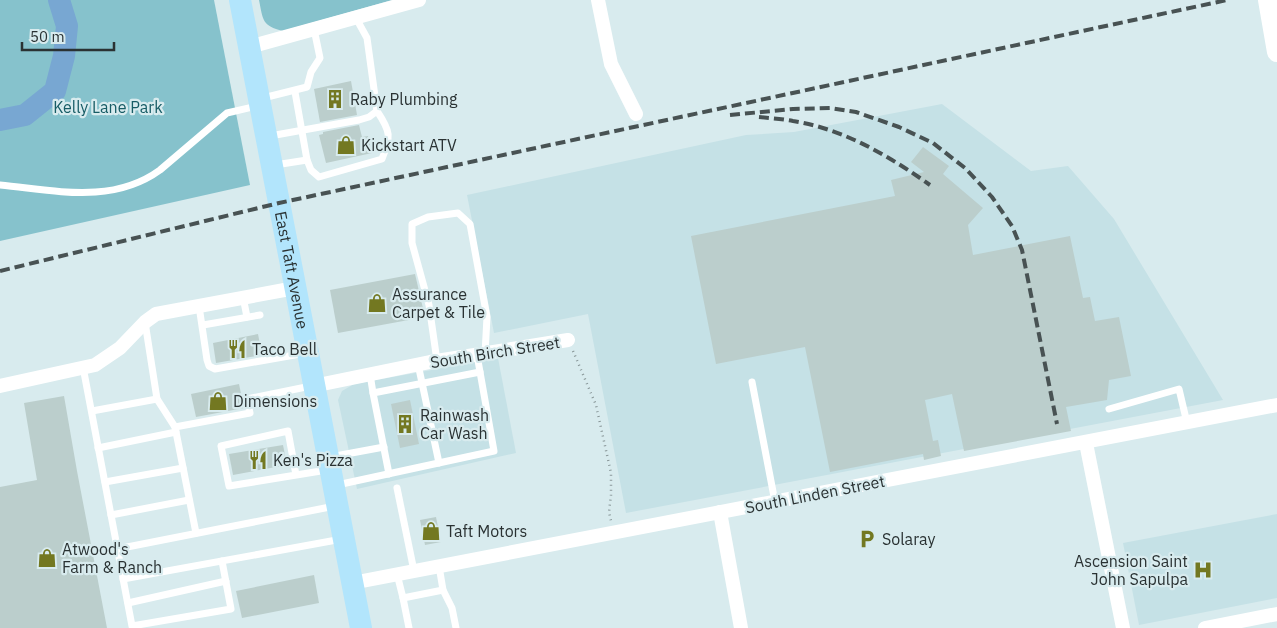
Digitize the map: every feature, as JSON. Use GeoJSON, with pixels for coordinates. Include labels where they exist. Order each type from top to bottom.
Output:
{"type":"FeatureCollection","features":[{"type":"Feature","properties":{"kind":"main road","name":"East Taft Avenue"},"geometry":{"type":"LineString","coordinates":[[240,0],[313,386],[362,628]]}},
{"type":"Feature","properties":{"kind":"street"},"geometry":{"type":"LineString","coordinates":[[249,46],[314,30],[419,0]]}},
{"type":"Feature","properties":{"kind":"street"},"geometry":{"type":"LineString","coordinates":[[598,0],[611,64],[636,114]]}},
{"type":"Feature","properties":{"kind":"street"},"geometry":{"type":"LineString","coordinates":[[1268,0],[1277,52]]}},
{"type":"Feature","properties":{"kind":"street"},"geometry":{"type":"LineString","coordinates":[[0,386],[95,365],[120,348],[144,322],[156,314],[294,288]]}},
{"type":"Feature","properties":{"kind":"street","name":"South Birch Street"},"geometry":{"type":"LineString","coordinates":[[313,386],[418,364],[568,340]]}},
{"type":"Feature","properties":{"kind":"street","name":"South Linden Street"},"geometry":{"type":"LineString","coordinates":[[352,583],[1277,406]]}},
{"type":"Feature","properties":{"kind":"street"},"geometry":{"type":"LineString","coordinates":[[1086,443],[1123,628]]}},
{"type":"Feature","properties":{"kind":"street"},"geometry":{"type":"LineString","coordinates":[[720,512],[741,628]]}},
{"type":"Feature","properties":{"kind":"street"},"geometry":{"type":"LineString","coordinates":[[1205,628],[1277,614]]}},
{"type":"Feature","properties":{"kind":"lane"},"geometry":{"type":"LineString","coordinates":[[295,92],[307,160],[311,170],[319,177],[382,159],[389,142],[387,127],[377,111],[367,38],[356,18]]}},
{"type":"Feature","properties":{"kind":"lane"},"geometry":{"type":"LineString","coordinates":[[0,185],[74,194],[92,193],[131,186],[149,178],[227,114],[307,87],[311,72],[320,58],[314,30]]}},
{"type":"Feature","properties":{"kind":"lane"},"geometry":{"type":"LineString","coordinates":[[266,137],[359,120],[369,117],[377,111]]}},
{"type":"Feature","properties":{"kind":"lane"},"geometry":{"type":"LineString","coordinates":[[272,165],[307,160]]}},
{"type":"Feature","properties":{"kind":"lane"},"geometry":{"type":"LineString","coordinates":[[296,475],[288,430],[221,446],[229,486],[296,475],[332,480],[389,474],[494,451],[480,372],[487,317],[470,224],[458,214],[428,217],[412,224],[412,243],[429,306],[438,361]]}},
{"type":"Feature","properties":{"kind":"lane"},"geometry":{"type":"LineString","coordinates":[[243,298],[247,317]]}},
{"type":"Feature","properties":{"kind":"lane"},"geometry":{"type":"LineString","coordinates":[[199,306],[207,360],[209,366],[214,369],[307,353]]}},
{"type":"Feature","properties":{"kind":"lane"},"geometry":{"type":"LineString","coordinates":[[203,325],[260,315]]}},
{"type":"Feature","properties":{"kind":"lane"},"geometry":{"type":"LineString","coordinates":[[144,322],[157,399],[175,430],[196,533]]}},
{"type":"Feature","properties":{"kind":"lane"},"geometry":{"type":"LineString","coordinates":[[418,364],[439,463]]}},
{"type":"Feature","properties":{"kind":"lane"},"geometry":{"type":"LineString","coordinates":[[83,367],[132,626],[231,609],[222,561]]}},
{"type":"Feature","properties":{"kind":"lane"},"geometry":{"type":"LineString","coordinates":[[373,394],[480,372]]}},
{"type":"Feature","properties":{"kind":"lane"},"geometry":{"type":"LineString","coordinates":[[370,374],[389,474]]}},
{"type":"Feature","properties":{"kind":"lane"},"geometry":{"type":"LineString","coordinates":[[752,382],[775,502]]}},
{"type":"Feature","properties":{"kind":"lane"},"geometry":{"type":"LineString","coordinates":[[98,448],[250,413],[247,399],[313,386]]}},
{"type":"Feature","properties":{"kind":"lane"},"geometry":{"type":"LineString","coordinates":[[1109,409],[1179,388],[1187,423]]}},
{"type":"Feature","properties":{"kind":"lane"},"geometry":{"type":"LineString","coordinates":[[92,411],[157,399]]}},
{"type":"Feature","properties":{"kind":"lane"},"geometry":{"type":"LineString","coordinates":[[118,549],[196,533],[332,480],[384,447]]}},
{"type":"Feature","properties":{"kind":"lane"},"geometry":{"type":"LineString","coordinates":[[105,482],[183,468]]}},
{"type":"Feature","properties":{"kind":"lane"},"geometry":{"type":"LineString","coordinates":[[397,488],[414,571]]}},
{"type":"Feature","properties":{"kind":"lane"},"geometry":{"type":"LineString","coordinates":[[111,515],[189,500]]}},
{"type":"Feature","properties":{"kind":"lane"},"geometry":{"type":"LineString","coordinates":[[123,579],[344,539]]}},
{"type":"Feature","properties":{"kind":"lane"},"geometry":{"type":"LineString","coordinates":[[439,566],[443,590],[452,608],[456,628]]}},
{"type":"Feature","properties":{"kind":"lane"},"geometry":{"type":"LineString","coordinates":[[397,574],[409,628]]}},
{"type":"Feature","properties":{"kind":"lane"},"geometry":{"type":"LineString","coordinates":[[128,603],[226,581]]}},
{"type":"Feature","properties":{"kind":"lane"},"geometry":{"type":"LineString","coordinates":[[403,598],[443,590]]}},
{"type":"Feature","properties":{"kind":"path","name":"South Birch Street"},"geometry":{"type":"LineString","coordinates":[[568,340],[596,405],[611,473],[609,512],[613,533]]}},
{"type":"Feature","properties":{"kind":"shaded area"},"geometry":{"type":"Polygon","coordinates":[[[942,104],[1031,171],[1068,166],[1114,219],[1223,400],[626,513],[588,314],[494,333],[467,195],[746,135],[794,132],[942,104]]]}},
{"type":"Feature","properties":{"kind":"shaded area"},"geometry":{"type":"Polygon","coordinates":[[[498,358],[516,453],[357,489],[338,400],[342,391],[354,384],[498,358]]]}},
{"type":"Feature","properties":{"kind":"shaded area","name":"Ascension Saint John Sapulpa"},"geometry":{"type":"Polygon","coordinates":[[[1277,514],[1277,598],[1139,625],[1123,543],[1277,514]]]}},
{"type":"Feature","properties":{"kind":"green space","name":"Kelly Lane Park"},"geometry":{"type":"Polygon","coordinates":[[[0,0],[214,0],[250,185],[0,241],[0,0]]]}},
{"type":"Feature","properties":{"kind":"green space"},"geometry":{"type":"Polygon","coordinates":[[[259,0],[392,0],[283,31],[267,24],[261,13],[259,0]]]}},
{"type":"Feature","properties":{"kind":"building","name":"Raby Plumbing"},"geometry":{"type":"Polygon","coordinates":[[[351,81],[357,115],[320,122],[314,89],[351,81]]]}},
{"type":"Feature","properties":{"kind":"building","name":"Kickstart ATV"},"geometry":{"type":"Polygon","coordinates":[[[359,125],[362,137],[368,136],[372,153],[326,163],[319,135],[323,134],[323,132],[359,125]]]}},
{"type":"Feature","properties":{"kind":"building"},"geometry":{"type":"Polygon","coordinates":[[[923,147],[949,166],[943,174],[983,208],[968,225],[973,255],[1070,236],[1083,298],[1090,297],[1095,321],[1119,317],[1131,376],[1109,380],[1107,400],[1066,407],[1071,431],[964,451],[952,394],[925,400],[933,441],[938,440],[941,456],[924,460],[923,454],[830,472],[805,347],[716,364],[691,236],[895,196],[891,180],[924,172],[911,162],[923,147]]]}},
{"type":"Feature","properties":{"kind":"building","name":"Assurance Carpet & Tile"},"geometry":{"type":"Polygon","coordinates":[[[415,274],[425,317],[338,333],[330,290],[415,274]]]}},
{"type":"Feature","properties":{"kind":"building","name":"Taco Bell"},"geometry":{"type":"Polygon","coordinates":[[[258,334],[262,355],[216,363],[213,343],[258,334]]]}},
{"type":"Feature","properties":{"kind":"building","name":"Dimensions"},"geometry":{"type":"Polygon","coordinates":[[[239,384],[244,408],[196,417],[191,394],[239,384]]]}},
{"type":"Feature","properties":{"kind":"building","name":"Atwood's Farm & Ranch"},"geometry":{"type":"Polygon","coordinates":[[[64,396],[107,628],[0,628],[0,487],[37,480],[24,403],[64,396]]]}},
{"type":"Feature","properties":{"kind":"building","name":"Rainwash Car Wash"},"geometry":{"type":"Polygon","coordinates":[[[410,400],[419,444],[400,448],[391,404],[410,400]]]}},
{"type":"Feature","properties":{"kind":"building","name":"Ken's Pizza"},"geometry":{"type":"Polygon","coordinates":[[[283,445],[287,465],[233,475],[229,454],[283,445]]]}},
{"type":"Feature","properties":{"kind":"building","name":"Taft Motors"},"geometry":{"type":"Polygon","coordinates":[[[436,517],[441,542],[425,545],[420,520],[436,517]]]}},
{"type":"Feature","properties":{"kind":"building"},"geometry":{"type":"Polygon","coordinates":[[[314,575],[319,603],[242,618],[236,591],[314,575]]]}},
{"type":"Feature","properties":{"kind":"waterway"},"geometry":{"type":"LineString","coordinates":[[0,120],[25,115],[55,91],[64,56],[67,26],[59,0]]}},
{"type":"Feature","properties":{"kind":"railway"},"geometry":{"type":"LineString","coordinates":[[0,271],[279,203],[1227,0]]}},
{"type":"Feature","properties":{"kind":"railway"},"geometry":{"type":"LineString","coordinates":[[730,115],[793,109],[830,108],[856,112],[899,127],[933,143],[965,168],[992,197],[1012,226],[1022,250],[1057,424]]}},
{"type":"Feature","properties":{"kind":"railway"},"geometry":{"type":"LineString","coordinates":[[759,117],[789,120],[812,125],[848,137],[882,154],[930,185]]}},
{"type":"Feature","properties":{"kind":"place","name":"Raby Plumbing"},"geometry":{"type":"Point","coordinates":[335,99]}},
{"type":"Feature","properties":{"kind":"place","name":"Kickstart ATV"},"geometry":{"type":"Point","coordinates":[346,145]}},
{"type":"Feature","properties":{"kind":"place","name":"Assurance Carpet & Tile"},"geometry":{"type":"Point","coordinates":[377,303]}},
{"type":"Feature","properties":{"kind":"place","name":"Taco Bell"},"geometry":{"type":"Point","coordinates":[237,349]}},
{"type":"Feature","properties":{"kind":"place","name":"Dimensions"},"geometry":{"type":"Point","coordinates":[218,401]}},
{"type":"Feature","properties":{"kind":"place","name":"Rainwash Car Wash"},"geometry":{"type":"Point","coordinates":[405,424]}},
{"type":"Feature","properties":{"kind":"place","name":"Ken's Pizza"},"geometry":{"type":"Point","coordinates":[258,460]}},
{"type":"Feature","properties":{"kind":"place","name":"Taft Motors"},"geometry":{"type":"Point","coordinates":[431,531]}},
{"type":"Feature","properties":{"kind":"place","name":"Solaray"},"geometry":{"type":"Point","coordinates":[867,539]}},
{"type":"Feature","properties":{"kind":"place","name":"Atwood's Farm & Ranch"},"geometry":{"type":"Point","coordinates":[47,558]}},
{"type":"Feature","properties":{"kind":"place","name":"Ascension Saint John Sapulpa"},"geometry":{"type":"Point","coordinates":[1203,570]}}]}
